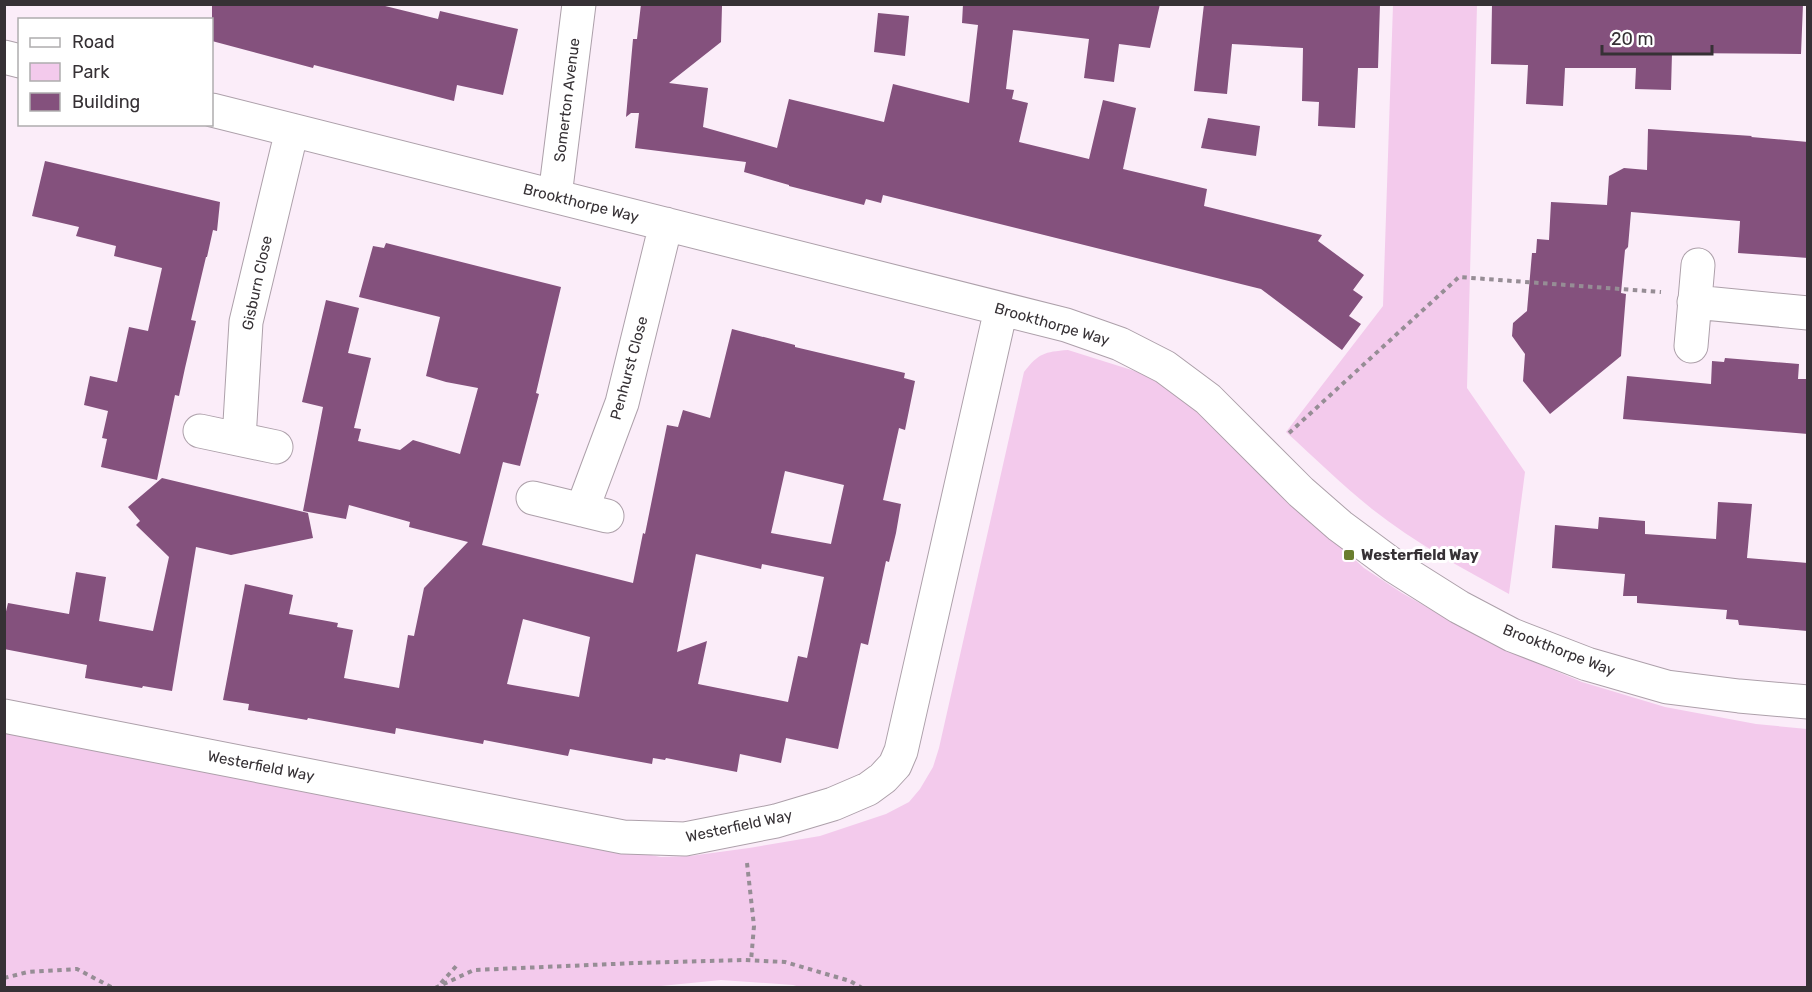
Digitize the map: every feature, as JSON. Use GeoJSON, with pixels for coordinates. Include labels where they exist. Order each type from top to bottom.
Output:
{"type":"FeatureCollection","features":[{"type":"Feature","properties":{"kind":"street","name":"Somerton Avenue"},"geometry":{"type":"LineString","coordinates":[[555,196],[579,4]]}},
{"type":"Feature","properties":{"kind":"street","name":"Brookthorpe Way"},"geometry":{"type":"LineString","coordinates":[[213,110],[1001,309],[1077,329],[1120,344],[1165,367],[1208,399],[1301,492],[1340,526],[1394,566],[1459,607],[1512,636],[1587,664],[1667,687],[1808,702]]}},
{"type":"Feature","properties":{"kind":"street","name":"Gisburn Close"},"geometry":{"type":"LineString","coordinates":[[239,439],[246,322],[292,130]]}},
{"type":"Feature","properties":{"kind":"street","name":"Penhurst Close"},"geometry":{"type":"LineString","coordinates":[[533,498],[595,513],[666,224]]}},
{"type":"Feature","properties":{"kind":"street"},"geometry":{"type":"LineString","coordinates":[[1691,346],[1696,287],[1808,312]]}},
{"type":"Feature","properties":{"kind":"street","name":"Westerfield Way"},"geometry":{"type":"LineString","coordinates":[[4,716],[623,837],[685,839],[776,821],[833,804],[868,789],[883,778],[895,765],[901,752],[1001,309]]}},
{"type":"Feature","properties":{"kind":"street"},"geometry":{"type":"LineString","coordinates":[[200,431],[276,447]]}},
{"type":"Feature","properties":{"kind":"path"},"geometry":{"type":"LineString","coordinates":[[1265,455],[1459,277],[1696,287]]}},
{"type":"Feature","properties":{"kind":"path"},"geometry":{"type":"LineString","coordinates":[[743,827],[754,926],[750,961]]}},
{"type":"Feature","properties":{"kind":"path"},"geometry":{"type":"LineString","coordinates":[[437,987],[474,970],[750,961],[785,962],[850,981],[862,987]]}},
{"type":"Feature","properties":{"kind":"path"},"geometry":{"type":"LineString","coordinates":[[437,987],[459,963]]}},
{"type":"Feature","properties":{"kind":"path"},"geometry":{"type":"LineString","coordinates":[[4,978],[28,972],[77,969],[113,987]]}},
{"type":"Feature","properties":{"kind":"green space"},"geometry":{"type":"Polygon","coordinates":[[[1393,5],[1477,5],[1467,388],[1525,472],[1509,594],[1439,554],[1388,521],[1286,432],[1383,306],[1393,5]]]}},
{"type":"Feature","properties":{"kind":"green space"},"geometry":{"type":"Polygon","coordinates":[[[1068,350],[1138,372],[1170,388],[1204,415],[1262,474],[1364,568],[1402,593],[1490,643],[1582,682],[1665,707],[1756,724],[1807,729],[1807,987],[803,988],[793,985],[721,980],[641,988],[5,987],[4,731],[661,857],[690,856],[820,836],[886,814],[909,802],[933,767],[939,748],[1024,372],[1043,355],[1068,350]]]}},
{"type":"Feature","properties":{"kind":"building"},"geometry":{"type":"Polygon","coordinates":[[[212,4],[377,4],[438,19],[440,11],[518,29],[503,95],[457,85],[454,101],[314,65],[313,68],[213,41],[212,4]]]}},
{"type":"Feature","properties":{"kind":"building"},"geometry":{"type":"Polygon","coordinates":[[[641,4],[722,6],[721,42],[669,83],[708,88],[703,127],[777,148],[789,99],[884,122],[893,84],[969,103],[978,25],[962,23],[963,4],[1160,4],[1150,48],[1119,44],[1114,82],[1084,78],[1089,39],[1013,30],[1006,89],[1014,90],[1012,99],[1028,103],[1019,142],[1089,159],[1103,100],[1136,108],[1123,169],[1207,189],[1204,206],[1322,235],[1318,241],[1364,275],[1353,290],[1363,297],[1349,316],[1361,324],[1342,350],[1261,289],[883,195],[881,203],[866,199],[864,205],[744,172],[746,162],[635,148],[639,113],[631,113],[626,117],[633,39],[637,39],[641,4]]]}},
{"type":"Feature","properties":{"kind":"building"},"geometry":{"type":"Polygon","coordinates":[[[1204,4],[1380,4],[1378,68],[1358,68],[1355,128],[1318,126],[1319,102],[1302,101],[1303,48],[1232,44],[1227,94],[1194,91],[1204,4]]]}},
{"type":"Feature","properties":{"kind":"building"},"geometry":{"type":"Polygon","coordinates":[[[1492,4],[1803,4],[1801,54],[1672,53],[1671,90],[1635,89],[1636,68],[1565,68],[1563,106],[1526,104],[1528,65],[1491,64],[1492,4]]]}},
{"type":"Feature","properties":{"kind":"building"},"geometry":{"type":"Polygon","coordinates":[[[878,13],[909,16],[905,56],[874,52],[878,13]]]}},
{"type":"Feature","properties":{"kind":"building"},"geometry":{"type":"Polygon","coordinates":[[[1208,118],[1260,126],[1256,156],[1201,148],[1208,118]]]}},
{"type":"Feature","properties":{"kind":"building"},"geometry":{"type":"Polygon","coordinates":[[[1648,129],[1808,142],[1808,258],[1738,253],[1740,221],[1631,212],[1621,293],[1626,294],[1621,356],[1550,414],[1523,381],[1525,354],[1512,336],[1513,323],[1527,311],[1532,253],[1536,253],[1537,239],[1549,240],[1551,202],[1607,205],[1609,176],[1624,168],[1647,170],[1648,129]]]}},
{"type":"Feature","properties":{"kind":"building"},"geometry":{"type":"Polygon","coordinates":[[[45,161],[220,202],[217,231],[213,230],[206,257],[191,320],[196,321],[179,396],[175,395],[157,480],[101,467],[107,439],[102,438],[108,411],[84,405],[90,376],[117,382],[129,327],[148,331],[162,268],[114,256],[116,246],[76,236],[79,227],[32,216],[45,161]]]}},
{"type":"Feature","properties":{"kind":"building"},"geometry":{"type":"Polygon","coordinates":[[[386,243],[561,287],[536,393],[539,394],[520,466],[503,462],[482,545],[633,583],[667,425],[678,427],[683,410],[710,418],[732,329],[795,345],[795,347],[905,373],[904,378],[915,381],[905,430],[899,428],[883,500],[901,504],[896,533],[889,562],[886,561],[868,645],[861,643],[838,749],[786,738],[781,763],[740,754],[737,772],[666,758],[665,760],[653,758],[652,764],[570,749],[568,756],[484,740],[483,744],[396,728],[395,734],[248,710],[249,704],[223,700],[245,584],[293,595],[289,614],[338,623],[337,627],[353,630],[344,678],[399,688],[408,635],[414,636],[424,588],[468,542],[409,527],[410,522],[349,505],[346,519],[303,511],[323,407],[302,402],[326,300],[359,308],[348,353],[371,358],[354,428],[361,429],[358,441],[400,450],[413,440],[460,454],[478,388],[426,376],[440,317],[359,297],[373,246],[384,248],[386,243]],[[785,471],[771,533],[831,544],[844,485],[785,471]],[[696,554],[677,652],[707,641],[698,684],[788,702],[798,656],[807,658],[824,577],[762,564],[761,569],[696,554]],[[523,619],[507,684],[579,697],[590,637],[523,619]]]}},
{"type":"Feature","properties":{"kind":"building"},"geometry":{"type":"Polygon","coordinates":[[[1725,358],[1799,364],[1798,379],[1808,379],[1808,434],[1623,419],[1627,376],[1711,384],[1712,361],[1724,362],[1725,358]]]}},
{"type":"Feature","properties":{"kind":"building"},"geometry":{"type":"Polygon","coordinates":[[[162,478],[308,513],[313,538],[231,555],[196,547],[172,691],[85,678],[87,665],[4,649],[4,620],[8,603],[69,614],[76,572],[106,577],[99,621],[153,631],[169,557],[136,525],[140,521],[128,507],[162,478]]]}},
{"type":"Feature","properties":{"kind":"building"},"geometry":{"type":"Polygon","coordinates":[[[1718,502],[1752,504],[1747,558],[1808,563],[1808,631],[1739,625],[1738,620],[1726,619],[1727,610],[1637,603],[1637,596],[1623,596],[1625,574],[1552,568],[1555,525],[1598,529],[1599,517],[1645,521],[1645,534],[1716,539],[1718,502]]]}},
{"type":"Feature","properties":{"kind":"place","name":"Westerfield Way"},"geometry":{"type":"Point","coordinates":[1349,555]}}]}
